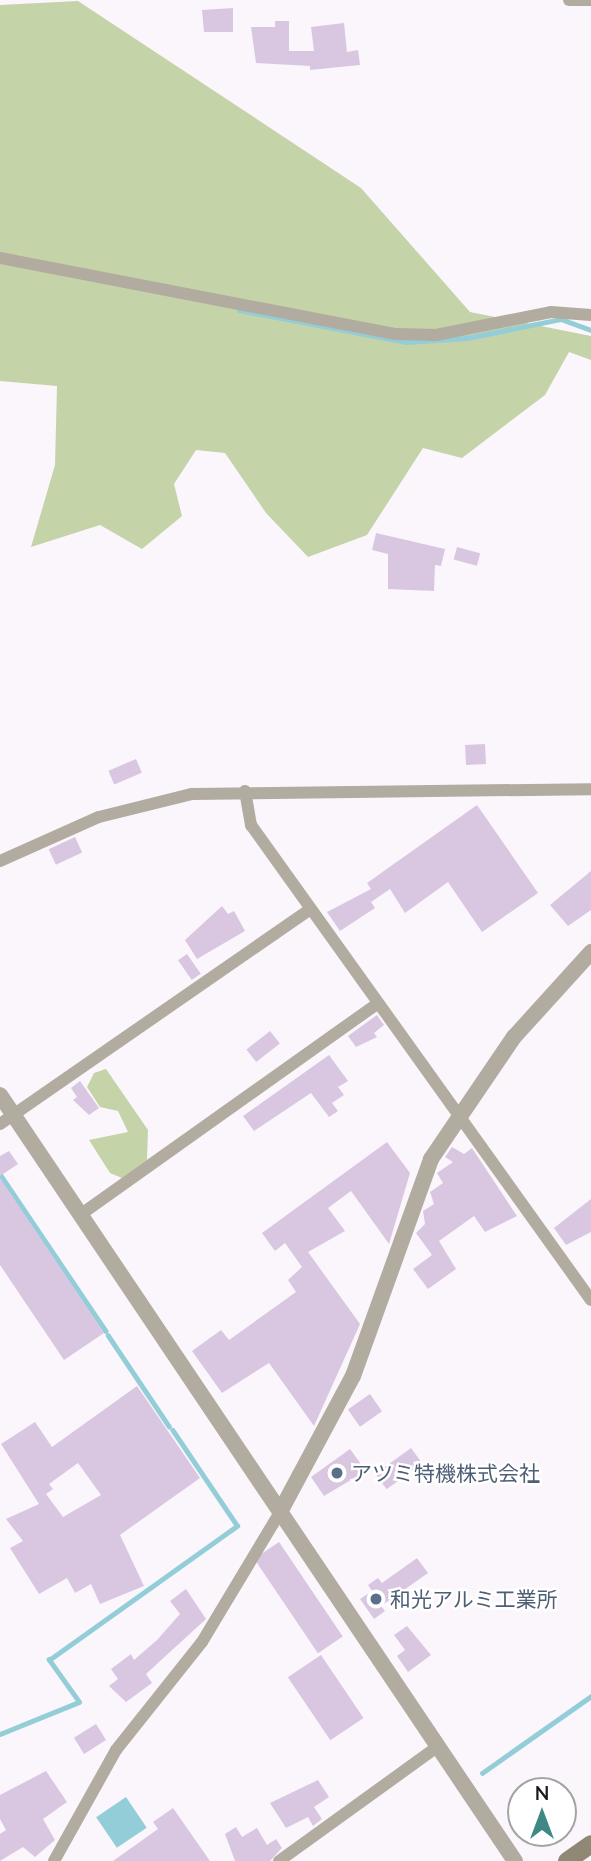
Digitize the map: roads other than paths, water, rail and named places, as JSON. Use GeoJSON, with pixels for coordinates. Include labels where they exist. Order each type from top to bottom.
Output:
{"type":"FeatureCollection","features":[{"type":"Feature","properties":{"kind":"main road"},"geometry":{"type":"LineString","coordinates":[[567,1861],[591,1844]]}},
{"type":"Feature","properties":{"kind":"street"},"geometry":{"type":"LineString","coordinates":[[569,0],[591,0]]}},
{"type":"Feature","properties":{"kind":"street"},"geometry":{"type":"LineString","coordinates":[[0,258],[396,334],[436,335],[551,312],[591,315]]}},
{"type":"Feature","properties":{"kind":"street"},"geometry":{"type":"LineString","coordinates":[[0,861],[122,809],[192,794],[245,791],[591,789]]}},
{"type":"Feature","properties":{"kind":"street"},"geometry":{"type":"LineString","coordinates":[[245,791],[251,825],[375,1005],[460,1115],[591,1300]]}},
{"type":"Feature","properties":{"kind":"street"},"geometry":{"type":"LineString","coordinates":[[7,1119],[309,910]]}},
{"type":"Feature","properties":{"kind":"street"},"geometry":{"type":"LineString","coordinates":[[54,1861],[116,1750],[202,1642],[280,1512],[353,1376],[415,1194],[460,1115],[514,1037],[591,952]]}},
{"type":"Feature","properties":{"kind":"street"},"geometry":{"type":"LineString","coordinates":[[80,1215],[375,1005]]}},
{"type":"Feature","properties":{"kind":"street"},"geometry":{"type":"LineString","coordinates":[[0,1095],[7,1119],[80,1215],[515,1861]]}},
{"type":"Feature","properties":{"kind":"street"},"geometry":{"type":"LineString","coordinates":[[279,1861],[437,1747]]}},
{"type":"Feature","properties":{"kind":"water"},"geometry":{"type":"Polygon","coordinates":[[[126,1797],[147,1828],[117,1848],[96,1817],[126,1797]]]}},
{"type":"Feature","properties":{"kind":"waterway"},"geometry":{"type":"LineString","coordinates":[[239,310],[406,342],[467,338],[561,319],[591,330]]}},
{"type":"Feature","properties":{"kind":"waterway"},"geometry":{"type":"LineString","coordinates":[[0,1174],[106,1331]]}},
{"type":"Feature","properties":{"kind":"waterway"},"geometry":{"type":"LineString","coordinates":[[108,1335],[169,1426]]}},
{"type":"Feature","properties":{"kind":"waterway"},"geometry":{"type":"LineString","coordinates":[[0,1734],[79,1702],[49,1660],[237,1526],[173,1431]]}},
{"type":"Feature","properties":{"kind":"waterway"},"geometry":{"type":"LineString","coordinates":[[482,1773],[591,1696]]}},
{"type":"Feature","properties":{"kind":"place","name":"アツミ特機株式会社"},"geometry":{"type":"Point","coordinates":[337,1473]}},
{"type":"Feature","properties":{"kind":"place","name":"和光アルミ工業所"},"geometry":{"type":"Point","coordinates":[376,1599]}}]}
